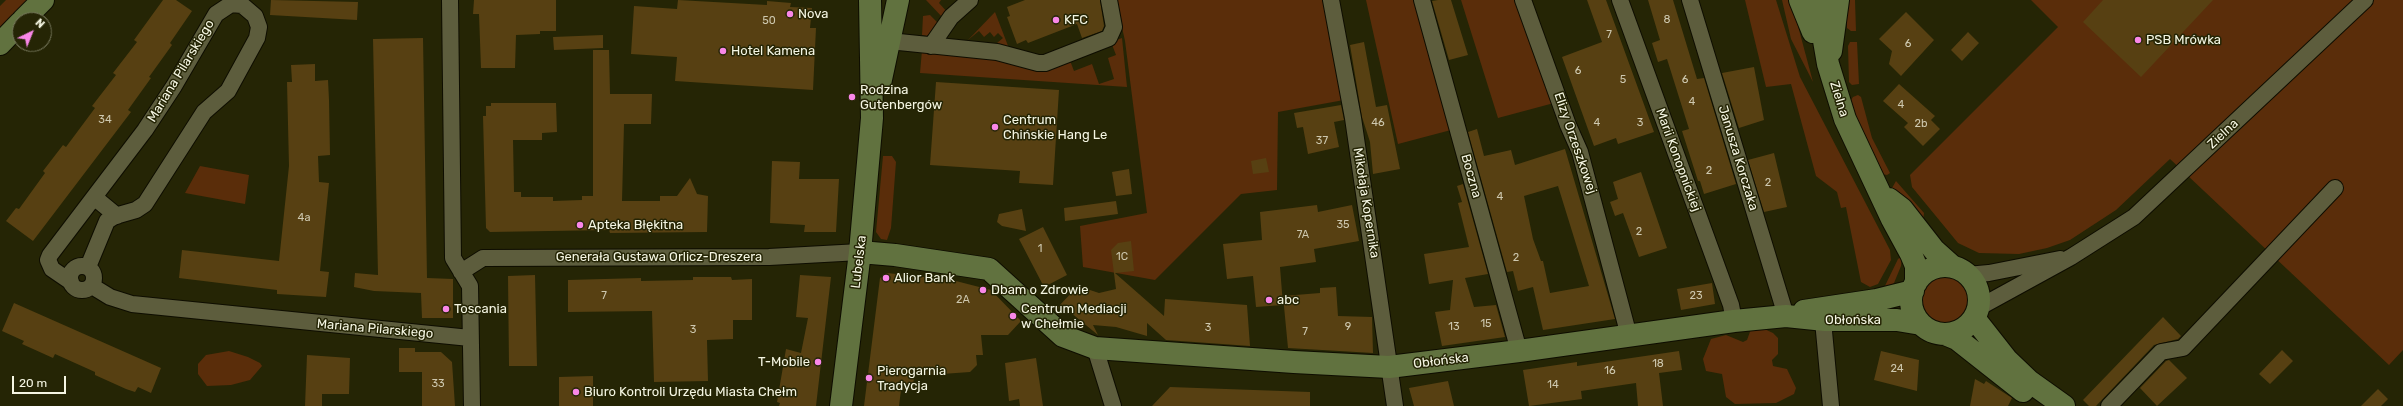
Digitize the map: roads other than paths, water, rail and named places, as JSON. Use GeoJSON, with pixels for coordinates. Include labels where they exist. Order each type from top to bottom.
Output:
{"type":"FeatureCollection","features":[{"type":"Feature","properties":{"kind":"street"},"geometry":{"type":"LineString","coordinates":[[31,12],[43,0]]}},
{"type":"Feature","properties":{"kind":"street"},"geometry":{"type":"LineString","coordinates":[[450,0],[453,258],[470,286],[472,406]]}},
{"type":"Feature","properties":{"kind":"street","name":"Lubelska"},"geometry":{"type":"LineString","coordinates":[[854,0],[871,58]]}},
{"type":"Feature","properties":{"kind":"street","name":"Lubelska"},"geometry":{"type":"LineString","coordinates":[[840,406],[860,252],[872,118],[870,0]]}},
{"type":"Feature","properties":{"kind":"street","name":"Lubelska"},"geometry":{"type":"LineString","coordinates":[[872,118],[898,0]]}},
{"type":"Feature","properties":{"kind":"street"},"geometry":{"type":"LineString","coordinates":[[931,46],[951,17],[970,0]]}},
{"type":"Feature","properties":{"kind":"street"},"geometry":{"type":"LineString","coordinates":[[889,41],[997,52],[1038,64],[1045,63],[1109,38],[1114,27],[1109,0]]}},
{"type":"Feature","properties":{"kind":"street","name":"Mikołaja Kopernika"},"geometry":{"type":"LineString","coordinates":[[1331,0],[1353,118],[1395,406]]}},
{"type":"Feature","properties":{"kind":"street","name":"Boczna"},"geometry":{"type":"LineString","coordinates":[[1422,0],[1519,351]]}},
{"type":"Feature","properties":{"kind":"street","name":"Elizy Orzeszkowej"},"geometry":{"type":"LineString","coordinates":[[1524,0],[1568,124],[1580,152],[1629,336]]}},
{"type":"Feature","properties":{"kind":"street","name":"Marii Konopnickiej"},"geometry":{"type":"LineString","coordinates":[[1620,0],[1731,305],[1734,321]]}},
{"type":"Feature","properties":{"kind":"street","name":"Janusza Korczaka"},"geometry":{"type":"LineString","coordinates":[[1690,0],[1786,316]]}},
{"type":"Feature","properties":{"kind":"street"},"geometry":{"type":"LineString","coordinates":[[1800,0],[1828,64]]}},
{"type":"Feature","properties":{"kind":"street","name":"Zielna"},"geometry":{"type":"LineString","coordinates":[[1817,0],[1828,64],[1851,135],[1916,266],[1914,287]]}},
{"type":"Feature","properties":{"kind":"street"},"geometry":{"type":"LineString","coordinates":[[1828,64],[1833,44],[1838,0]]}},
{"type":"Feature","properties":{"kind":"street","name":"Zielna"},"geometry":{"type":"LineString","coordinates":[[1976,313],[2071,257],[2134,217],[2365,0]]}},
{"type":"Feature","properties":{"kind":"street","name":"Mariana Pilarskiego"},"geometry":{"type":"LineString","coordinates":[[88,267],[105,224],[110,218],[136,210],[145,204],[204,112],[228,91],[258,38],[257,22],[247,8],[237,4],[231,4],[216,14],[174,86],[149,124],[50,255],[48,260],[52,269],[71,282],[79,290],[87,290],[92,286],[110,297],[132,304],[470,338]]}},
{"type":"Feature","properties":{"kind":"street"},"geometry":{"type":"LineString","coordinates":[[0,44],[12,31]]}},
{"type":"Feature","properties":{"kind":"street"},"geometry":{"type":"LineString","coordinates":[[2110,406],[2161,352],[2183,348],[2335,188]]}},
{"type":"Feature","properties":{"kind":"street","name":"Zielna"},"geometry":{"type":"LineString","coordinates":[[1880,192],[1902,209],[1934,250],[1960,271],[1989,273],[2071,257]]}},
{"type":"Feature","properties":{"kind":"street"},"geometry":{"type":"LineString","coordinates":[[94,197],[117,216]]}},
{"type":"Feature","properties":{"kind":"street","name":"Obłońska"},"geometry":{"type":"LineString","coordinates":[[860,252],[896,255],[989,268],[1063,336],[1095,348],[1389,367],[1519,351],[1734,321],[1786,316],[1822,314],[1897,320],[1921,324]]}},
{"type":"Feature","properties":{"kind":"street","name":"Generała Gustawa Orlicz-Dreszera"},"geometry":{"type":"LineString","coordinates":[[461,272],[483,258],[769,257],[860,252]]}},
{"type":"Feature","properties":{"kind":"street"},"geometry":{"type":"LineString","coordinates":[[71,282],[73,270],[80,266],[88,267],[95,277],[92,286]]}},
{"type":"Feature","properties":{"kind":"street"},"geometry":{"type":"LineString","coordinates":[[1945,334],[1956,332],[1966,327],[1976,313],[1977,290],[1960,271],[1932,269],[1914,287],[1912,308],[1921,324],[1936,333],[1945,334],[1957,339],[2006,379],[2047,406]]}},
{"type":"Feature","properties":{"kind":"street","name":"Obłońska"},"geometry":{"type":"LineString","coordinates":[[1822,314],[1877,300],[1914,287]]}},
{"type":"Feature","properties":{"kind":"street"},"geometry":{"type":"LineString","coordinates":[[1976,313],[2007,360],[2029,381],[2064,406]]}},
{"type":"Feature","properties":{"kind":"street"},"geometry":{"type":"LineString","coordinates":[[1822,314],[1831,406]]}},
{"type":"Feature","properties":{"kind":"street"},"geometry":{"type":"LineString","coordinates":[[1095,348],[1113,406]]}},
{"type":"Feature","properties":{"kind":"place","name":"Nova"},"geometry":{"type":"Point","coordinates":[790,14]}},
{"type":"Feature","properties":{"kind":"place","name":"KFC"},"geometry":{"type":"Point","coordinates":[1056,20]}},
{"type":"Feature","properties":{"kind":"place","name":"PSB Mrówka"},"geometry":{"type":"Point","coordinates":[2138,40]}},
{"type":"Feature","properties":{"kind":"place","name":"Hotel Kamena"},"geometry":{"type":"Point","coordinates":[723,51]}},
{"type":"Feature","properties":{"kind":"place","name":"Rodzina Gutenbergów"},"geometry":{"type":"Point","coordinates":[852,97]}},
{"type":"Feature","properties":{"kind":"place","name":"Centrum Chińskie Hang Le"},"geometry":{"type":"Point","coordinates":[995,127]}},
{"type":"Feature","properties":{"kind":"place","name":"Apteka Błękitna"},"geometry":{"type":"Point","coordinates":[580,225]}},
{"type":"Feature","properties":{"kind":"place","name":"Alior Bank"},"geometry":{"type":"Point","coordinates":[886,278]}},
{"type":"Feature","properties":{"kind":"place","name":"Dbam o Zdrowie"},"geometry":{"type":"Point","coordinates":[983,290]}},
{"type":"Feature","properties":{"kind":"place","name":"abc"},"geometry":{"type":"Point","coordinates":[1269,300]}},
{"type":"Feature","properties":{"kind":"place","name":"Toscania"},"geometry":{"type":"Point","coordinates":[446,309]}},
{"type":"Feature","properties":{"kind":"place","name":"Centrum Mediacji w Chełmie"},"geometry":{"type":"Point","coordinates":[1013,316]}},
{"type":"Feature","properties":{"kind":"place","name":"T-Mobile"},"geometry":{"type":"Point","coordinates":[818,362]}},
{"type":"Feature","properties":{"kind":"place","name":"Pierogarnia Tradycja"},"geometry":{"type":"Point","coordinates":[869,378]}},
{"type":"Feature","properties":{"kind":"place","name":"Biuro Kontroli Urzędu Miasta Chełm"},"geometry":{"type":"Point","coordinates":[576,392]}}]}
